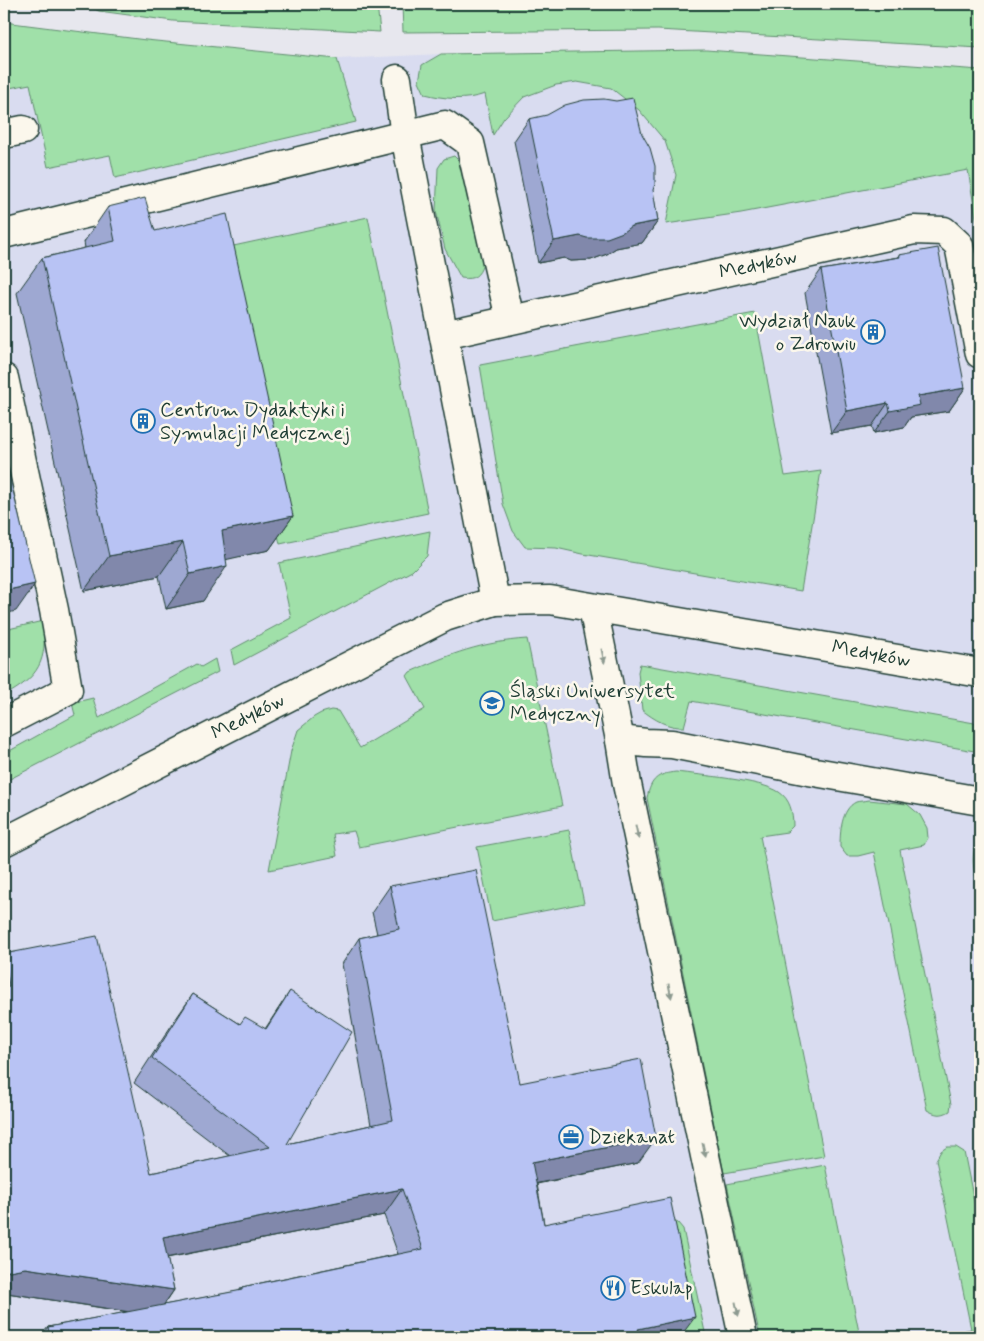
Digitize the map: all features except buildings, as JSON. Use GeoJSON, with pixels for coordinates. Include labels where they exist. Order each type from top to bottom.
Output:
{"type":"FeatureCollection","features":[{"type":"Feature","properties":{"kind":"lane"},"geometry":{"type":"LineString","coordinates":[[397,79],[405,135],[495,601]]}},
{"type":"Feature","properties":{"kind":"lane"},"geometry":{"type":"LineString","coordinates":[[4,234],[445,125],[470,143],[510,320]]}},
{"type":"Feature","properties":{"kind":"lane","name":"Medyków"},"geometry":{"type":"LineString","coordinates":[[444,334],[914,230],[944,231],[959,245],[980,354]]}},
{"type":"Feature","properties":{"kind":"lane"},"geometry":{"type":"LineString","coordinates":[[4,378],[54,610],[68,690],[4,723]]}},
{"type":"Feature","properties":{"kind":"lane","name":"Medyków"},"geometry":{"type":"LineString","coordinates":[[4,842],[445,617],[495,601],[550,600],[980,673]]}},
{"type":"Feature","properties":{"kind":"lane"},"geometry":{"type":"LineString","coordinates":[[593,608],[627,784],[743,1337]]}},
{"type":"Feature","properties":{"kind":"lane"},"geometry":{"type":"LineString","coordinates":[[620,740],[672,744],[808,771],[980,801]]}},
{"type":"Feature","properties":{"kind":"shaded area","name":"Śląski Uniwersytet Medyczny"},"geometry":{"type":"Polygon","coordinates":[[[4,22],[146,40],[337,59],[441,54],[706,50],[980,70],[980,1337],[4,1337],[4,22]]]}},
{"type":"Feature","properties":{"kind":"green space"},"geometry":{"type":"Polygon","coordinates":[[[83,4],[377,4],[380,32],[173,21],[99,11],[83,4]]]}},
{"type":"Feature","properties":{"kind":"green space"},"geometry":{"type":"Polygon","coordinates":[[[402,4],[980,4],[980,48],[658,30],[403,32],[402,4]]]}},
{"type":"Feature","properties":{"kind":"green space"},"geometry":{"type":"Polygon","coordinates":[[[4,22],[146,40],[337,59],[356,122],[115,178],[110,155],[48,167],[30,84],[4,89],[4,22]]]}},
{"type":"Feature","properties":{"kind":"green space"},"geometry":{"type":"Polygon","coordinates":[[[706,50],[980,70],[980,242],[968,170],[741,213],[666,224],[676,175],[665,141],[639,110],[611,88],[577,82],[556,85],[524,97],[504,118],[493,135],[485,94],[462,98],[432,96],[425,94],[419,81],[422,65],[441,54],[706,50]]]}},
{"type":"Feature","properties":{"kind":"green space"},"geometry":{"type":"Polygon","coordinates":[[[454,156],[459,161],[483,264],[480,272],[473,278],[461,278],[445,249],[436,211],[438,168],[444,159],[454,156]]]}},
{"type":"Feature","properties":{"kind":"green space"},"geometry":{"type":"Polygon","coordinates":[[[368,217],[428,513],[280,544],[215,250],[368,217]]]}},
{"type":"Feature","properties":{"kind":"green space"},"geometry":{"type":"Polygon","coordinates":[[[755,313],[785,476],[821,471],[801,591],[556,548],[525,547],[513,531],[503,504],[480,365],[755,313]]]}},
{"type":"Feature","properties":{"kind":"green space"},"geometry":{"type":"Polygon","coordinates":[[[430,531],[427,556],[412,571],[234,665],[231,650],[291,618],[279,563],[430,531]]]}},
{"type":"Feature","properties":{"kind":"green space"},"geometry":{"type":"Polygon","coordinates":[[[43,621],[44,647],[38,666],[26,682],[4,696],[4,630],[43,621]]]}},
{"type":"Feature","properties":{"kind":"green space"},"geometry":{"type":"Polygon","coordinates":[[[527,639],[562,806],[359,847],[354,831],[333,834],[337,856],[269,870],[291,751],[298,730],[321,713],[331,710],[338,711],[360,748],[425,709],[407,676],[410,672],[481,646],[527,639]]]}},
{"type":"Feature","properties":{"kind":"green space"},"geometry":{"type":"Polygon","coordinates":[[[215,659],[218,672],[4,782],[4,754],[75,715],[72,703],[93,698],[99,718],[197,664],[201,667],[215,659]]]}},
{"type":"Feature","properties":{"kind":"green space"},"geometry":{"type":"Polygon","coordinates":[[[640,664],[980,724],[980,752],[691,701],[684,727],[667,725],[642,710],[638,672],[640,664]]]}},
{"type":"Feature","properties":{"kind":"green space"},"geometry":{"type":"Polygon","coordinates":[[[676,772],[759,784],[779,792],[786,798],[790,806],[793,826],[787,832],[760,836],[824,1156],[724,1173],[647,798],[651,786],[656,779],[664,774],[676,772]]]}},
{"type":"Feature","properties":{"kind":"green space"},"geometry":{"type":"Polygon","coordinates":[[[869,800],[907,804],[920,815],[927,828],[928,838],[924,845],[900,850],[951,1104],[950,1111],[944,1114],[936,1114],[927,1110],[874,852],[858,856],[847,856],[840,847],[842,822],[847,810],[856,802],[869,800]]]}},
{"type":"Feature","properties":{"kind":"green space"},"geometry":{"type":"Polygon","coordinates":[[[569,830],[584,903],[492,921],[477,847],[569,830]]]}},
{"type":"Feature","properties":{"kind":"green space"},"geometry":{"type":"Polygon","coordinates":[[[980,833],[980,887],[975,874],[973,860],[975,846],[980,833]]]}},
{"type":"Feature","properties":{"kind":"green space"},"geometry":{"type":"Polygon","coordinates":[[[947,1147],[956,1147],[964,1152],[980,1231],[980,1337],[948,1337],[951,1333],[971,1329],[936,1160],[941,1151],[947,1147]]]}},
{"type":"Feature","properties":{"kind":"green space"},"geometry":{"type":"Polygon","coordinates":[[[825,1165],[860,1337],[760,1337],[727,1184],[825,1165]]]}},
{"type":"Feature","properties":{"kind":"green space"},"geometry":{"type":"Polygon","coordinates":[[[667,1218],[678,1223],[683,1229],[706,1337],[676,1337],[667,1218]]]}},
{"type":"Feature","properties":{"kind":"place","name":"Wydział Nauk o Zdrowiu"},"geometry":{"type":"Point","coordinates":[873,332]}},
{"type":"Feature","properties":{"kind":"place","name":"Centrum Dydaktyki i Symulacji Medycznej"},"geometry":{"type":"Point","coordinates":[143,421]}},
{"type":"Feature","properties":{"kind":"place","name":"Śląski Uniwersytet Medyczny"},"geometry":{"type":"Point","coordinates":[492,703]}},
{"type":"Feature","properties":{"kind":"place","name":"Dziekanat"},"geometry":{"type":"Point","coordinates":[571,1137]}},
{"type":"Feature","properties":{"kind":"place","name":"Eskulap"},"geometry":{"type":"Point","coordinates":[613,1288]}}]}
